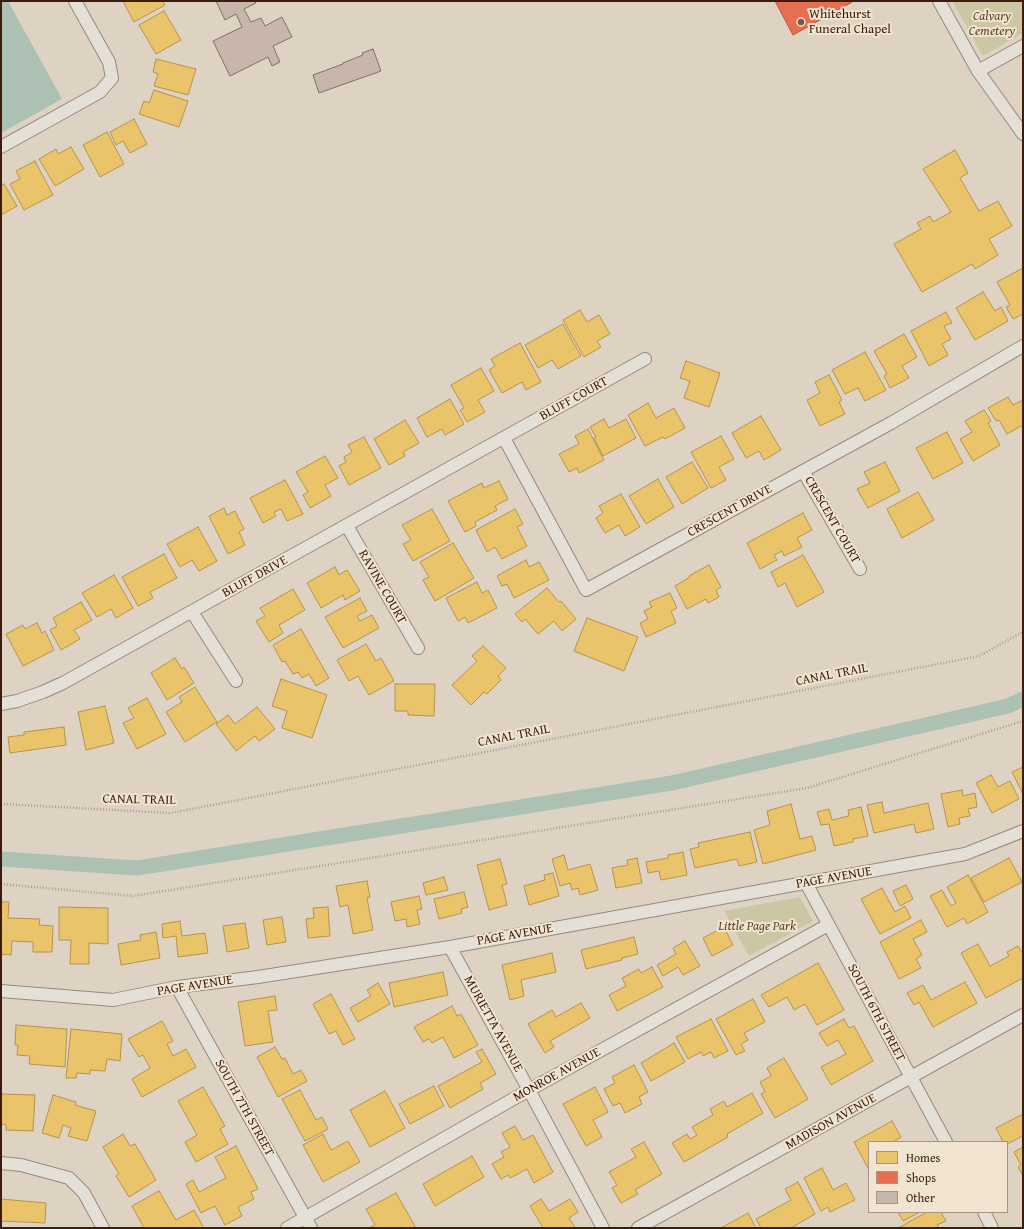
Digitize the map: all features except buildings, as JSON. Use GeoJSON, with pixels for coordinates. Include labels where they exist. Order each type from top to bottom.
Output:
{"type":"FeatureCollection","features":[{"type":"Feature","properties":{"kind":"street"},"geometry":{"type":"LineString","coordinates":[[1,147],[100,92],[112,78],[109,62],[75,1]]}},
{"type":"Feature","properties":{"kind":"street"},"geometry":{"type":"LineString","coordinates":[[939,1],[978,71],[1023,134]]}},
{"type":"Feature","properties":{"kind":"street"},"geometry":{"type":"LineString","coordinates":[[978,71],[1023,46]]}},
{"type":"Feature","properties":{"kind":"street","name":"CRESCENT DRIVE"},"geometry":{"type":"LineString","coordinates":[[504,438],[586,590],[891,423],[1023,346]]}},
{"type":"Feature","properties":{"kind":"street","name":"BLUFF COURT"},"geometry":{"type":"LineString","coordinates":[[504,438],[645,359]]}},
{"type":"Feature","properties":{"kind":"street","name":"BLUFF DRIVE"},"geometry":{"type":"LineString","coordinates":[[1,704],[17,701],[56,686],[504,438]]}},
{"type":"Feature","properties":{"kind":"street","name":"CRESCENT COURT"},"geometry":{"type":"LineString","coordinates":[[803,471],[860,569]]}},
{"type":"Feature","properties":{"kind":"street","name":"RAVINE COURT"},"geometry":{"type":"LineString","coordinates":[[347,526],[418,648]]}},
{"type":"Feature","properties":{"kind":"street"},"geometry":{"type":"LineString","coordinates":[[192,612],[236,681]]}},
{"type":"Feature","properties":{"kind":"street","name":"PAGE AVENUE"},"geometry":{"type":"LineString","coordinates":[[1,991],[113,1000],[177,987],[258,977],[450,947],[806,884],[965,854],[1023,831]]}},
{"type":"Feature","properties":{"kind":"street","name":"SOUTH 6TH STREET"},"geometry":{"type":"LineString","coordinates":[[806,884],[945,1141]]}},
{"type":"Feature","properties":{"kind":"street","name":"MONROE AVENUE"},"geometry":{"type":"LineString","coordinates":[[287,1228],[308,1223],[529,1090],[828,925]]}},
{"type":"Feature","properties":{"kind":"street","name":"MURIETTA AVENUE"},"geometry":{"type":"LineString","coordinates":[[450,947],[603,1228]]}},
{"type":"Feature","properties":{"kind":"street","name":"SOUTH 7TH STREET"},"geometry":{"type":"LineString","coordinates":[[177,987],[308,1223]]}},
{"type":"Feature","properties":{"kind":"street","name":"MADISON AVENUE"},"geometry":{"type":"LineString","coordinates":[[638,1228],[1023,1015]]}},
{"type":"Feature","properties":{"kind":"street"},"geometry":{"type":"LineString","coordinates":[[1,1163],[20,1165],[69,1178],[84,1193],[103,1228]]}},
{"type":"Feature","properties":{"kind":"street"},"geometry":{"type":"LineString","coordinates":[[984,1213],[992,1228]]}},
{"type":"Feature","properties":{"kind":"path","name":"CANAL TRAIL"},"geometry":{"type":"LineString","coordinates":[[1,804],[171,813],[979,656],[1023,632]]}},
{"type":"Feature","properties":{"kind":"path"},"geometry":{"type":"LineString","coordinates":[[1,884],[133,896],[172,890],[807,788],[1023,721]]}},
{"type":"Feature","properties":{"kind":"green space","name":"Calvary Cemetery"},"geometry":{"type":"Polygon","coordinates":[[[952,1],[1023,1],[1023,33],[983,56],[952,1]]]}},
{"type":"Feature","properties":{"kind":"green space","name":"Little Page Park"},"geometry":{"type":"Polygon","coordinates":[[[800,897],[813,921],[749,956],[724,911],[800,897]]]}},
{"type":"Feature","properties":{"kind":"shaded area"},"geometry":{"type":"Polygon","coordinates":[[[1,1],[8,1],[62,99],[1,133],[1,1]]]}},
{"type":"Feature","properties":{"kind":"waterway"},"geometry":{"type":"LineString","coordinates":[[1,859],[137,868],[672,783],[1008,706],[1023,699]]}},
{"type":"Feature","properties":{"kind":"place","name":"Whitehurst Funeral Chapel"},"geometry":{"type":"Point","coordinates":[801,22]}}]}
